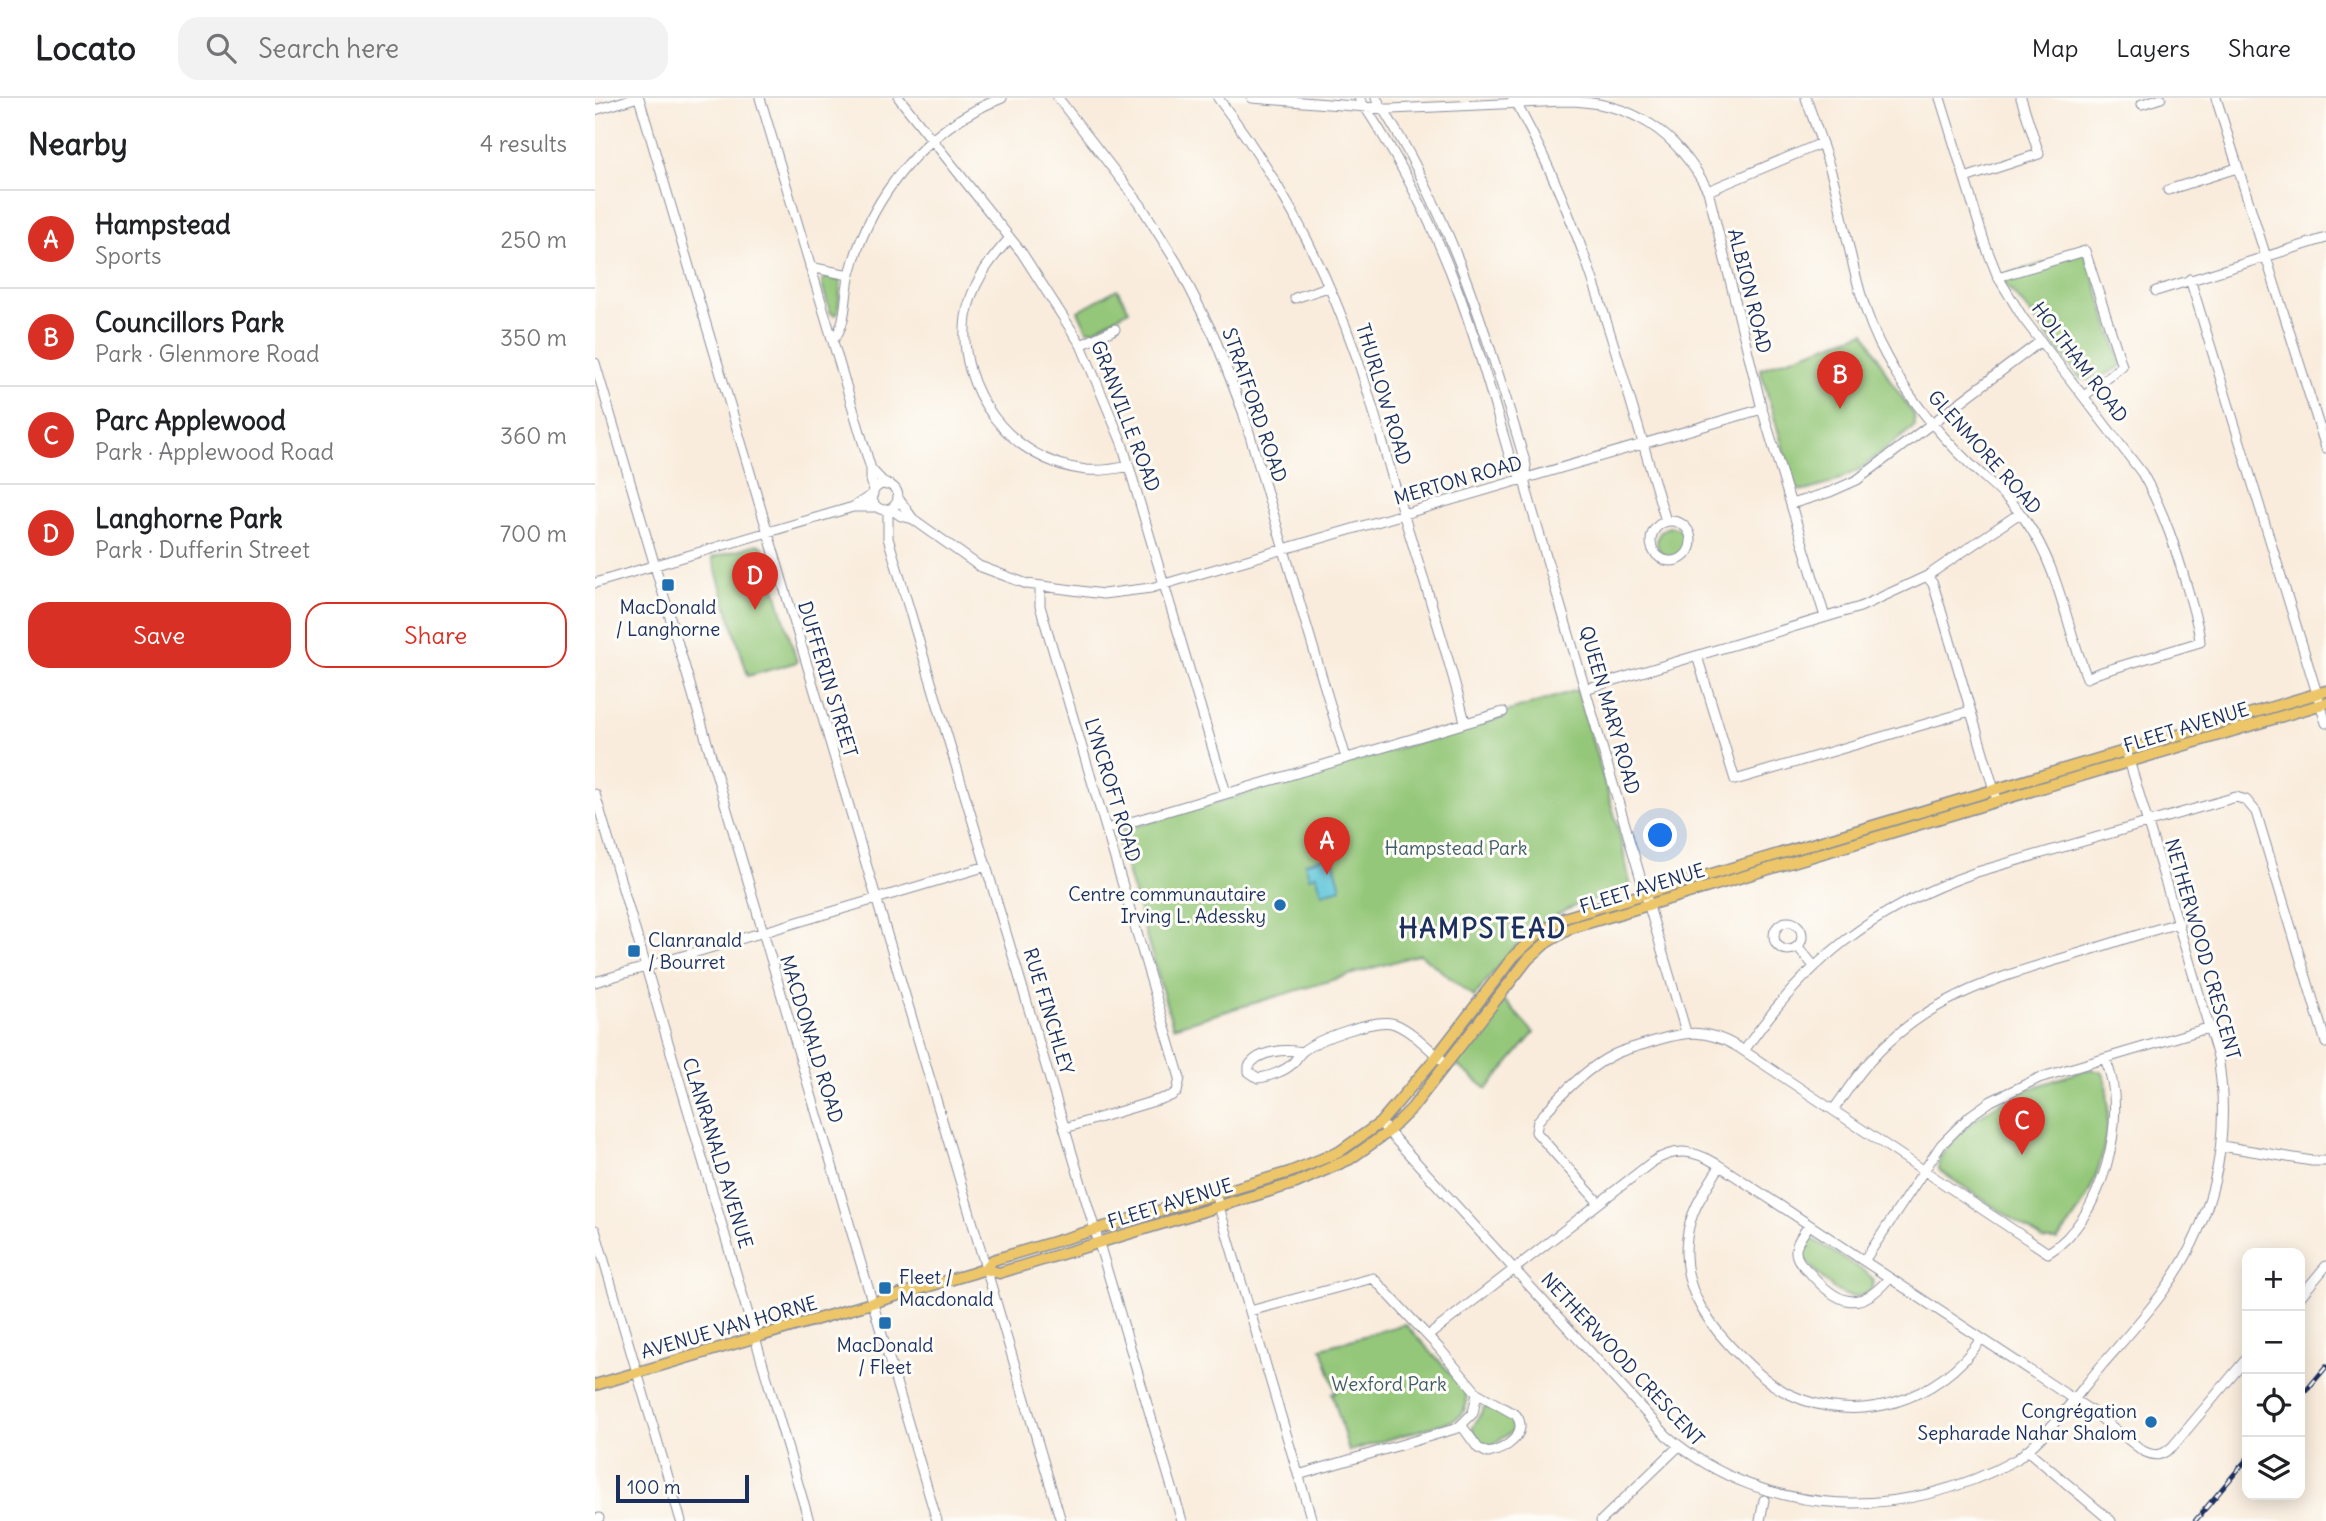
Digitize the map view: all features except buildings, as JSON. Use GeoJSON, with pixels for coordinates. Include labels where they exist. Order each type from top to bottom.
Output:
{"type":"FeatureCollection","features":[{"type":"Feature","properties":{"kind":"main road"},"geometry":{"type":"LineString","coordinates":[[2279,711],[2322,698]]}},
{"type":"Feature","properties":{"kind":"main road","name":"FLEET AVENUE"},"geometry":{"type":"LineString","coordinates":[[1995,795],[2130,763],[2279,711]]}},
{"type":"Feature","properties":{"kind":"main road","name":"FLEET AVENUE"},"geometry":{"type":"LineString","coordinates":[[872,1303],[985,1269],[993,1260],[1098,1236],[1217,1201],[1315,1164],[1384,1128],[1442,1060],[1514,956],[1539,933],[1564,918],[1648,898],[1995,795],[2126,751],[2279,711]]}},
{"type":"Feature","properties":{"kind":"main road","name":"AVENUE VAN HORNE"},"geometry":{"type":"LineString","coordinates":[[595,1385],[872,1303]]}},
{"type":"Feature","properties":{"kind":"street"},"geometry":{"type":"LineString","coordinates":[[595,110],[637,98]]}},
{"type":"Feature","properties":{"kind":"street","name":"DUFFERIN STREET"},"geometry":{"type":"LineString","coordinates":[[637,98],[1061,1521]]}},
{"type":"Feature","properties":{"kind":"street"},"geometry":{"type":"LineString","coordinates":[[760,98],[871,469],[873,501],[877,507]]}},
{"type":"Feature","properties":{"kind":"street","name":"GRANVILLE ROAD"},"geometry":{"type":"LineString","coordinates":[[898,98],[1041,278],[1081,345],[1108,406],[1129,466],[1226,793]]}},
{"type":"Feature","properties":{"kind":"street"},"geometry":{"type":"LineString","coordinates":[[833,340],[840,332],[849,275],[867,226],[884,195],[915,156],[932,140],[959,120],[1002,98]]}},
{"type":"Feature","properties":{"kind":"street","name":"STRATFORD ROAD"},"geometry":{"type":"LineString","coordinates":[[1058,98],[1124,181],[1159,233],[1189,285],[1231,378],[1346,758]]}},
{"type":"Feature","properties":{"kind":"street","name":"THURLOW ROAD"},"geometry":{"type":"LineString","coordinates":[[1218,98],[1268,170],[1305,236],[1356,357],[1465,722]]}},
{"type":"Feature","properties":{"kind":"street","name":"ALBION ROAD"},"geometry":{"type":"LineString","coordinates":[[1252,98],[1367,109],[1515,101],[1593,102],[1623,110],[1652,124],[1672,140],[1692,163],[1708,191],[1762,409],[1825,617]]}},
{"type":"Feature","properties":{"kind":"street","name":"QUEEN MARY ROAD"},"geometry":{"type":"LineString","coordinates":[[1359,98],[1418,200],[1454,281],[1513,468],[1524,480]]}},
{"type":"Feature","properties":{"kind":"street","name":"QUEEN MARY ROAD"},"geometry":{"type":"LineString","coordinates":[[1376,98],[1425,184],[1467,277],[1491,348],[1526,465],[1524,480],[1686,1032]]}},
{"type":"Feature","properties":{"kind":"street","name":"GLENMORE ROAD"},"geometry":{"type":"LineString","coordinates":[[1806,98],[1836,191],[1858,282],[1873,329],[1894,370],[1932,424],[2020,513],[2035,536],[2054,574],[2087,678],[2200,642]]}},
{"type":"Feature","properties":{"kind":"street","name":"HOLTHAM ROAD"},"geometry":{"type":"LineString","coordinates":[[1940,98],[1985,244],[1999,277],[2041,341],[2142,472],[2160,505],[2184,576],[2200,642]]}},
{"type":"Feature","properties":{"kind":"street"},"geometry":{"type":"LineString","coordinates":[[1965,178],[2039,154],[2021,98]]}},
{"type":"Feature","properties":{"kind":"street"},"geometry":{"type":"LineString","coordinates":[[2142,104],[2161,98]]}},
{"type":"Feature","properties":{"kind":"street"},"geometry":{"type":"LineString","coordinates":[[2216,98],[2326,448]]}},
{"type":"Feature","properties":{"kind":"street"},"geometry":{"type":"LineString","coordinates":[[1515,101],[1549,167],[1580,241],[1597,289],[1666,521]]}},
{"type":"Feature","properties":{"kind":"street"},"geometry":{"type":"LineString","coordinates":[[1708,191],[1822,144]]}},
{"type":"Feature","properties":{"kind":"street"},"geometry":{"type":"LineString","coordinates":[[2168,190],[2237,168]]}},
{"type":"Feature","properties":{"kind":"street"},"geometry":{"type":"LineString","coordinates":[[1010,238],[981,275],[966,316],[968,359],[981,397],[1008,434],[1040,456],[1088,470],[1129,466]]}},
{"type":"Feature","properties":{"kind":"street"},"geometry":{"type":"LineString","coordinates":[[2156,291],[2326,238]]}},
{"type":"Feature","properties":{"kind":"street"},"geometry":{"type":"LineString","coordinates":[[1999,277],[2085,251],[2122,366],[2084,396]]}},
{"type":"Feature","properties":{"kind":"street"},"geometry":{"type":"LineString","coordinates":[[810,267],[849,275]]}},
{"type":"Feature","properties":{"kind":"street"},"geometry":{"type":"LineString","coordinates":[[1454,281],[1467,277]]}},
{"type":"Feature","properties":{"kind":"street"},"geometry":{"type":"LineString","coordinates":[[2190,279],[2322,698],[2326,723]]}},
{"type":"Feature","properties":{"kind":"street"},"geometry":{"type":"LineString","coordinates":[[1295,298],[1328,287]]}},
{"type":"Feature","properties":{"kind":"street"},"geometry":{"type":"LineString","coordinates":[[1081,345],[1115,329]]}},
{"type":"Feature","properties":{"kind":"street"},"geometry":{"type":"LineString","coordinates":[[1791,504],[1857,480],[2041,341]]}},
{"type":"Feature","properties":{"kind":"street","name":"MACDONALD ROAD"},"geometry":{"type":"LineString","coordinates":[[595,363],[936,1521]]}},
{"type":"Feature","properties":{"kind":"street","name":"MERTON ROAD"},"geometry":{"type":"LineString","coordinates":[[913,519],[979,566],[1001,575],[1040,587],[1103,594],[1164,585],[1762,409]]}},
{"type":"Feature","properties":{"kind":"street"},"geometry":{"type":"LineString","coordinates":[[871,469],[886,485],[893,488],[913,519]]}},
{"type":"Feature","properties":{"kind":"street"},"geometry":{"type":"LineString","coordinates":[[853,507],[886,485]]}},
{"type":"Feature","properties":{"kind":"street"},"geometry":{"type":"LineString","coordinates":[[890,509],[898,498]]}},
{"type":"Feature","properties":{"kind":"street"},"geometry":{"type":"LineString","coordinates":[[595,583],[853,507],[890,509],[913,519]]}},
{"type":"Feature","properties":{"kind":"street","name":"RUE FINCHLEY"},"geometry":{"type":"LineString","coordinates":[[890,509],[888,538],[1182,1521]]}},
{"type":"Feature","properties":{"kind":"street"},"geometry":{"type":"LineString","coordinates":[[1585,689],[1860,607],[1927,576],[2020,513]]}},
{"type":"Feature","properties":{"kind":"street"},"geometry":{"type":"LineString","coordinates":[[1673,520],[1685,526],[1692,537],[1689,551],[1679,559],[1660,558],[1652,547],[1652,534],[1660,523],[1666,521],[1673,520]]}},
{"type":"Feature","properties":{"kind":"street"},"geometry":{"type":"LineString","coordinates":[[1927,576],[1933,584],[1938,600],[1995,795]]}},
{"type":"Feature","properties":{"kind":"street","name":"LYNCROFT ROAD"},"geometry":{"type":"LineString","coordinates":[[1040,587],[1040,606],[1179,1072],[1180,1085],[1171,1097],[1065,1128]]}},
{"type":"Feature","properties":{"kind":"street"},"geometry":{"type":"LineString","coordinates":[[1697,656],[1735,780],[1970,710]]}},
{"type":"Feature","properties":{"kind":"street"},"geometry":{"type":"LineString","coordinates":[[1107,828],[1503,712]]}},
{"type":"Feature","properties":{"kind":"street","name":"NETHERWOOD CRESCENT"},"geometry":{"type":"LineString","coordinates":[[1962,1494],[1992,1477],[2027,1450],[2160,1296],[2180,1266],[2208,1206],[2222,1146],[2223,1090],[2211,1027],[2126,751]]}},
{"type":"Feature","properties":{"kind":"street","name":"CLANRANALD AVENUE"},"geometry":{"type":"LineString","coordinates":[[595,794],[809,1521]]}},
{"type":"Feature","properties":{"kind":"street"},"geometry":{"type":"LineString","coordinates":[[1744,1051],[1781,1001],[1814,966],[1835,947],[1882,915],[1938,886],[2229,798],[2241,798],[2253,807],[2326,1043]]}},
{"type":"Feature","properties":{"kind":"street"},"geometry":{"type":"LineString","coordinates":[[595,982],[987,866]]}},
{"type":"Feature","properties":{"kind":"street"},"geometry":{"type":"LineString","coordinates":[[1833,1110],[1861,1071],[1884,1046],[1924,1014],[1958,994],[1994,979],[2179,923]]}},
{"type":"Feature","properties":{"kind":"street"},"geometry":{"type":"LineString","coordinates":[[1798,947],[1814,966]]}},
{"type":"Feature","properties":{"kind":"street"},"geometry":{"type":"LineString","coordinates":[[1302,1052],[1285,1049],[1256,1059],[1249,1066],[1249,1072],[1258,1078],[1263,1077],[1290,1067],[1302,1052],[1325,1039],[1388,1022],[1404,1029],[1442,1060]]}},
{"type":"Feature","properties":{"kind":"street"},"geometry":{"type":"LineString","coordinates":[[1864,1261],[1941,1144],[1991,1101],[2039,1078],[2211,1027]]}},
{"type":"Feature","properties":{"kind":"street"},"geometry":{"type":"LineString","coordinates":[[1599,1203],[1535,1132],[1538,1121],[1605,1059],[1686,1032],[1718,1037],[1744,1051],[2048,1254],[2072,1233],[2093,1201],[2111,1150],[2113,1093],[2110,1070],[2105,1059]]}},
{"type":"Feature","properties":{"kind":"street","name":"NETHERWOOD CRESCENT"},"geometry":{"type":"LineString","coordinates":[[1384,1128],[1678,1447],[1719,1477],[1775,1504]]}},
{"type":"Feature","properties":{"kind":"street"},"geometry":{"type":"LineString","coordinates":[[2222,1146],[2326,1161]]}},
{"type":"Feature","properties":{"kind":"street"},"geometry":{"type":"LineString","coordinates":[[1428,1336],[1652,1162],[1669,1153],[1681,1151],[1693,1152],[1720,1166],[2099,1416],[2143,1451],[2160,1455],[2173,1446],[2242,1364]]}},
{"type":"Feature","properties":{"kind":"street"},"geometry":{"type":"LineString","coordinates":[[1720,1166],[1691,1218],[1686,1251],[1689,1285],[1705,1316],[1752,1368],[1773,1384],[1801,1399],[1828,1406],[1862,1408],[1891,1404],[1914,1397],[1941,1380],[1964,1360],[1981,1339]]}},
{"type":"Feature","properties":{"kind":"street"},"geometry":{"type":"LineString","coordinates":[[1217,1201],[1312,1521]]}},
{"type":"Feature","properties":{"kind":"street"},"geometry":{"type":"LineString","coordinates":[[1809,1225],[1798,1242],[1797,1255],[1819,1283],[1835,1296],[1852,1301],[1869,1298],[1889,1278]]}},
{"type":"Feature","properties":{"kind":"street"},"geometry":{"type":"LineString","coordinates":[[595,1230],[681,1521]]}},
{"type":"Feature","properties":{"kind":"street"},"geometry":{"type":"LineString","coordinates":[[2305,1291],[2326,1266]]}},
{"type":"Feature","properties":{"kind":"street"},"geometry":{"type":"LineString","coordinates":[[1250,1311],[1373,1278],[1477,1393],[1516,1415],[1520,1420],[1521,1430],[1518,1436],[1498,1450],[1488,1453],[1478,1448],[1462,1426]]}},
{"type":"Feature","properties":{"kind":"street"},"geometry":{"type":"LineString","coordinates":[[1298,1475],[1462,1426],[1473,1413],[1477,1393]]}},
{"type":"Feature","properties":{"kind":"street"},"geometry":{"type":"LineString","coordinates":[[1601,1521],[1678,1447]]}},
{"type":"Feature","properties":{"kind":"street"},"geometry":{"type":"LineString","coordinates":[[2027,1450],[2112,1521]]}},
{"type":"Feature","properties":{"kind":"street"},"geometry":{"type":"LineString","coordinates":[[1760,1521],[1764,1500]]}},
{"type":"Feature","properties":{"kind":"green space"},"geometry":{"type":"Polygon","coordinates":[[[2085,251],[2122,366],[2090,380],[2079,377],[2028,310],[1998,277],[2085,251]]]}},
{"type":"Feature","properties":{"kind":"green space"},"geometry":{"type":"Polygon","coordinates":[[[826,277],[841,281],[838,313],[835,315],[830,312],[822,285],[826,277]]]}},
{"type":"Feature","properties":{"kind":"green space"},"geometry":{"type":"Polygon","coordinates":[[[1117,289],[1129,310],[1094,330],[1087,330],[1078,311],[1117,289]]]}},
{"type":"Feature","properties":{"kind":"green space"},"geometry":{"type":"Polygon","coordinates":[[[1865,332],[1890,380],[1914,415],[1915,426],[1860,469],[1832,483],[1805,491],[1799,490],[1794,485],[1760,369],[1865,332]]]}},
{"type":"Feature","properties":{"kind":"green space"},"geometry":{"type":"Polygon","coordinates":[[[1672,527],[1683,531],[1687,542],[1683,553],[1672,557],[1661,553],[1657,542],[1661,531],[1672,527]]]}},
{"type":"Feature","properties":{"kind":"green space"},"geometry":{"type":"Polygon","coordinates":[[[757,544],[763,547],[797,662],[748,676],[712,558],[757,544]]]}},
{"type":"Feature","properties":{"kind":"green space","name":"Hampstead Park"},"geometry":{"type":"Polygon","coordinates":[[[1577,690],[1618,827],[1631,887],[1629,890],[1578,905],[1541,924],[1517,946],[1474,997],[1420,954],[1173,1027],[1118,840],[1123,830],[1504,717],[1503,713],[1577,690]]]}},
{"type":"Feature","properties":{"kind":"green space"},"geometry":{"type":"Polygon","coordinates":[[[1504,1000],[1534,1033],[1487,1089],[1456,1064],[1504,1000]]]}},
{"type":"Feature","properties":{"kind":"green space"},"geometry":{"type":"Polygon","coordinates":[[[2090,1069],[2102,1072],[2106,1084],[2108,1104],[2105,1141],[2096,1177],[2088,1194],[2057,1240],[2044,1240],[1940,1171],[1939,1160],[1950,1144],[1964,1129],[1996,1105],[2032,1088],[2090,1069]]]}},
{"type":"Feature","properties":{"kind":"green space"},"geometry":{"type":"Polygon","coordinates":[[[1811,1238],[1867,1273],[1874,1281],[1871,1290],[1855,1296],[1832,1288],[1802,1254],[1803,1245],[1811,1238]]]}},
{"type":"Feature","properties":{"kind":"green space","name":"Wexford Park"},"geometry":{"type":"Polygon","coordinates":[[[1405,1324],[1465,1389],[1465,1407],[1454,1420],[1349,1451],[1332,1393],[1336,1392],[1322,1348],[1405,1324]]]}},
{"type":"Feature","properties":{"kind":"green space"},"geometry":{"type":"Polygon","coordinates":[[[1485,1406],[1511,1417],[1516,1422],[1515,1429],[1491,1447],[1483,1445],[1472,1429],[1485,1406]]]}},
{"type":"Feature","properties":{"kind":"water"},"geometry":{"type":"Polygon","coordinates":[[[1332,855],[1341,888],[1322,893],[1316,875],[1309,877],[1305,863],[1332,855]]]}},
{"type":"Feature","properties":{"kind":"railway"},"geometry":{"type":"LineString","coordinates":[[2305,1392],[2326,1367]]}},
{"type":"Feature","properties":{"kind":"railway"},"geometry":{"type":"LineString","coordinates":[[2195,1521],[2242,1465]]}},
{"type":"Feature","properties":{"kind":"place","name":"Councillors Park"},"geometry":{"type":"Point","coordinates":[1840,409]}},
{"type":"Feature","properties":{"kind":"place","name":"MacDonald / Langhorne"},"geometry":{"type":"Point","coordinates":[668,585]}},
{"type":"Feature","properties":{"kind":"place","name":"Langhorne Park"},"geometry":{"type":"Point","coordinates":[755,610]}},
{"type":"Feature","properties":{"kind":"place","name":"Hampstead"},"geometry":{"type":"Point","coordinates":[1327,875]}},
{"type":"Feature","properties":{"kind":"place","name":"Centre communautaire Irving L. Adessky"},"geometry":{"type":"Point","coordinates":[1280,905]}},
{"type":"Feature","properties":{"kind":"place","name":"Clanranald / Bourret"},"geometry":{"type":"Point","coordinates":[634,951]}},
{"type":"Feature","properties":{"kind":"place","name":"Parc Applewood"},"geometry":{"type":"Point","coordinates":[2022,1155]}},
{"type":"Feature","properties":{"kind":"place","name":"Fleet / Macdonald"},"geometry":{"type":"Point","coordinates":[885,1288]}},
{"type":"Feature","properties":{"kind":"place","name":"MacDonald / Fleet"},"geometry":{"type":"Point","coordinates":[885,1323]}},
{"type":"Feature","properties":{"kind":"place","name":"Congrégation Sepharade Nahar Shalom"},"geometry":{"type":"Point","coordinates":[2151,1422]}},
{"type":"Feature","properties":{"kind":"district","name":"HAMPSTEAD"},"geometry":{"type":"Point","coordinates":[1483,929]}}]}
